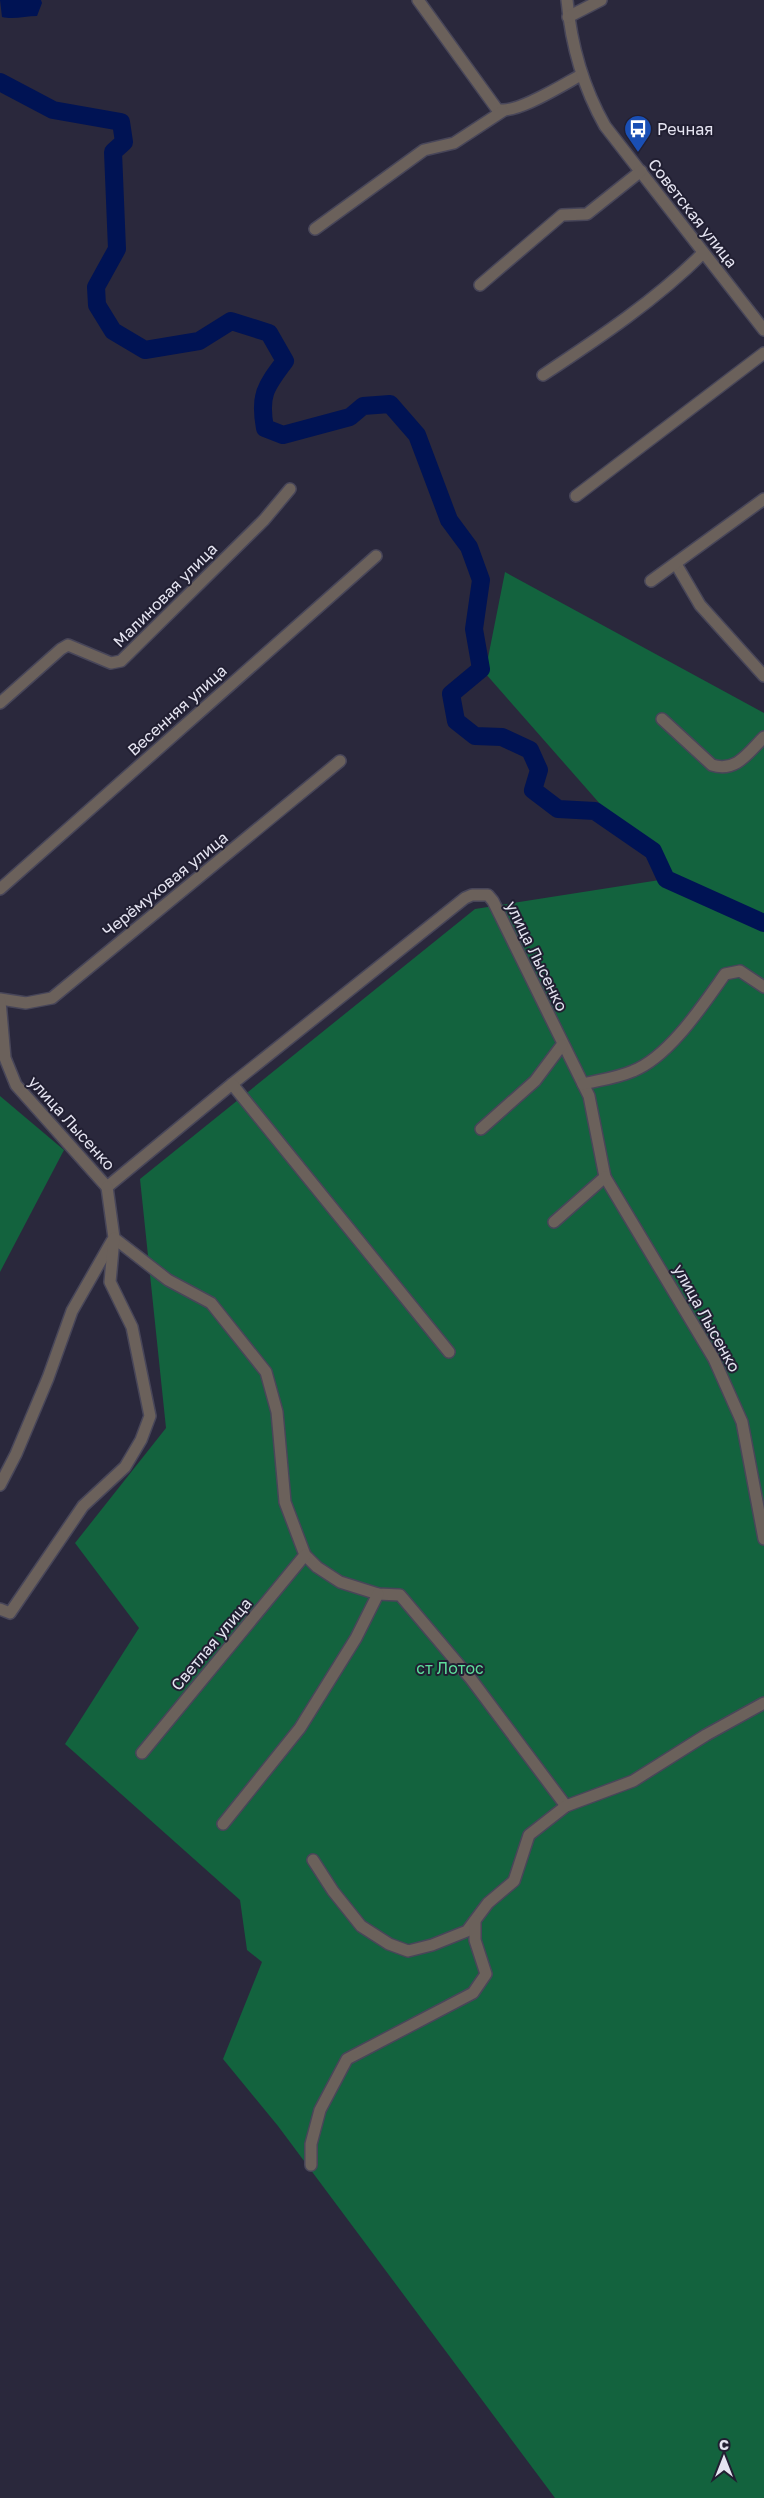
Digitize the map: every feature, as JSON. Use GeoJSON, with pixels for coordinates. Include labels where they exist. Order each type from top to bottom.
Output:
{"type":"FeatureCollection","features":[{"type":"Feature","properties":{"kind":"street"},"geometry":{"type":"LineString","coordinates":[[418,0],[492,105],[503,112]]}},
{"type":"Feature","properties":{"kind":"street","name":"Советская улица"},"geometry":{"type":"LineString","coordinates":[[567,0],[568,17],[581,75],[591,102],[605,126],[621,149],[641,171],[764,330]]}},
{"type":"Feature","properties":{"kind":"street"},"geometry":{"type":"LineString","coordinates":[[568,17],[601,0]]}},
{"type":"Feature","properties":{"kind":"street"},"geometry":{"type":"LineString","coordinates":[[315,229],[424,150],[454,143],[503,112],[516,108],[581,75]]}},
{"type":"Feature","properties":{"kind":"street"},"geometry":{"type":"LineString","coordinates":[[480,285],[562,215],[587,214],[641,171]]}},
{"type":"Feature","properties":{"kind":"street"},"geometry":{"type":"LineString","coordinates":[[544,375],[644,304],[679,277],[703,253]]}},
{"type":"Feature","properties":{"kind":"street"},"geometry":{"type":"LineString","coordinates":[[576,496],[764,353]]}},
{"type":"Feature","properties":{"kind":"street","name":"Малиновая улица"},"geometry":{"type":"LineString","coordinates":[[0,703],[68,645],[112,662],[121,661],[264,520],[290,489]]}},
{"type":"Feature","properties":{"kind":"street"},"geometry":{"type":"LineString","coordinates":[[651,581],[764,499]]}},
{"type":"Feature","properties":{"kind":"street","name":"Весенняя улица"},"geometry":{"type":"LineString","coordinates":[[0,888],[376,556]]}},
{"type":"Feature","properties":{"kind":"street"},"geometry":{"type":"LineString","coordinates":[[676,564],[700,605],[764,676]]}},
{"type":"Feature","properties":{"kind":"street"},"geometry":{"type":"LineString","coordinates":[[662,719],[712,765],[720,768],[732,767],[738,763],[764,737]]}},
{"type":"Feature","properties":{"kind":"street","name":"Черёмуховая улица"},"geometry":{"type":"LineString","coordinates":[[0,1000],[26,1003],[52,998],[340,762]]}},
{"type":"Feature","properties":{"kind":"street","name":"улица Лысенко"},"geometry":{"type":"LineString","coordinates":[[0,1000],[3,1062],[16,1085],[107,1187],[232,1084],[465,898],[482,894],[488,895],[493,901],[562,1045],[589,1096],[605,1177],[714,1359],[742,1422],[764,1539]]}},
{"type":"Feature","properties":{"kind":"street"},"geometry":{"type":"LineString","coordinates":[[584,1084],[632,1072],[648,1063],[672,1042],[726,974],[740,972],[764,987]]}},
{"type":"Feature","properties":{"kind":"street"},"geometry":{"type":"LineString","coordinates":[[481,1129],[535,1081],[562,1045]]}},
{"type":"Feature","properties":{"kind":"street"},"geometry":{"type":"LineString","coordinates":[[232,1084],[448,1352]]}},
{"type":"Feature","properties":{"kind":"street"},"geometry":{"type":"LineString","coordinates":[[554,1222],[605,1177]]}},
{"type":"Feature","properties":{"kind":"street"},"geometry":{"type":"LineString","coordinates":[[0,1609],[10,1613],[83,1506],[125,1467],[141,1440],[150,1416],[132,1327],[110,1282],[114,1238],[107,1187]]}},
{"type":"Feature","properties":{"kind":"street"},"geometry":{"type":"LineString","coordinates":[[0,1485],[16,1454],[48,1378],[72,1310],[114,1238]]}},
{"type":"Feature","properties":{"kind":"street"},"geometry":{"type":"LineString","coordinates":[[114,1238],[168,1280],[211,1303],[266,1372],[277,1412],[285,1502],[305,1555],[317,1567],[340,1582],[378,1594],[400,1595],[471,1679],[566,1806]]}},
{"type":"Feature","properties":{"kind":"street","name":"Светлая улица"},"geometry":{"type":"LineString","coordinates":[[142,1753],[305,1555]]}},
{"type":"Feature","properties":{"kind":"street"},"geometry":{"type":"LineString","coordinates":[[223,1824],[300,1728],[356,1638],[378,1594]]}},
{"type":"Feature","properties":{"kind":"street"},"geometry":{"type":"LineString","coordinates":[[313,1860],[333,1891],[361,1926],[388,1944],[408,1951],[432,1945],[467,1930],[476,1921],[488,1903],[514,1881],[529,1835],[566,1806],[633,1781],[706,1735],[764,1703]]}},
{"type":"Feature","properties":{"kind":"street"},"geometry":{"type":"LineString","coordinates":[[311,2165],[311,2144],[320,2110],[347,2059],[473,1993],[484,1980],[486,1974],[476,1940],[476,1921]]}},
{"type":"Feature","properties":{"kind":"green space","name":"ст Лотос"},"geometry":{"type":"Polygon","coordinates":[[[505,572],[764,713],[764,2498],[555,2498],[278,2126],[223,2059],[262,1962],[247,1950],[240,1900],[65,1744],[139,1628],[75,1543],[166,1428],[140,1179],[475,909],[666,879],[485,673],[505,572]]]}},
{"type":"Feature","properties":{"kind":"green space"},"geometry":{"type":"Polygon","coordinates":[[[0,1096],[64,1150],[0,1272],[0,1096]]]}},
{"type":"Feature","properties":{"kind":"shaded area"},"geometry":{"type":"Polygon","coordinates":[[[0,0],[41,0],[42,3],[37,16],[6,18],[2,17],[0,0]]]}},
{"type":"Feature","properties":{"kind":"waterway"},"geometry":{"type":"LineString","coordinates":[[0,82],[53,110],[121,122],[124,142],[113,152],[117,249],[96,287],[97,305],[113,331],[145,350],[199,341],[231,321],[269,333],[285,361],[265,392],[263,400],[265,428],[283,435],[350,417],[363,406],[390,404],[417,435],[449,520],[469,547],[481,580],[474,629],[481,669],[451,694],[456,721],[475,736],[502,737],[530,750],[539,770],[533,790],[558,809],[595,811],[653,851],[666,879],[764,923]]}},
{"type":"Feature","properties":{"kind":"place","name":"Речная"},"geometry":{"type":"Point","coordinates":[638,153]}}]}
